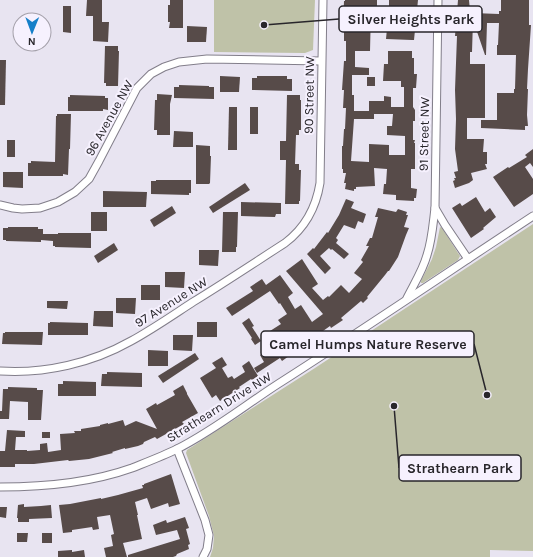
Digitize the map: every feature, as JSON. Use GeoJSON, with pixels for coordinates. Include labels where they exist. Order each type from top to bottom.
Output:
{"type":"FeatureCollection","features":[{"type":"Feature","properties":{"kind":"street","name":"90 Street NW"},"geometry":{"type":"LineString","coordinates":[[318,191],[320,175],[322,0]]}},
{"type":"Feature","properties":{"kind":"street","name":"91 Street NW"},"geometry":{"type":"LineString","coordinates":[[438,0],[435,208],[444,225],[468,259]]}},
{"type":"Feature","properties":{"kind":"street","name":"96 Avenue NW"},"geometry":{"type":"LineString","coordinates":[[0,205],[22,209],[40,208],[58,202],[75,192],[89,178],[137,88],[151,74],[164,67],[179,62],[207,59],[322,61]]}},
{"type":"Feature","properties":{"kind":"street","name":"97 Avenue NW"},"geometry":{"type":"LineString","coordinates":[[0,371],[36,370],[68,365],[99,355],[130,341],[169,318],[291,238],[306,221],[314,205],[318,191]]}},
{"type":"Feature","properties":{"kind":"street","name":"Strathearn Drive NW"},"geometry":{"type":"LineString","coordinates":[[406,300],[420,274],[427,256],[432,236],[435,208]]}},
{"type":"Feature","properties":{"kind":"street","name":"Strathearn Drive NW"},"geometry":{"type":"LineString","coordinates":[[0,487],[44,486],[89,479],[132,468],[177,449],[344,342],[533,216]]}},
{"type":"Feature","properties":{"kind":"street"},"geometry":{"type":"LineString","coordinates":[[177,449],[205,520],[209,535],[203,557]]}},
{"type":"Feature","properties":{"kind":"green space"},"geometry":{"type":"Polygon","coordinates":[[[214,0],[315,0],[313,50],[305,53],[214,52],[214,0]]]}},
{"type":"Feature","properties":{"kind":"green space"},"geometry":{"type":"Polygon","coordinates":[[[533,224],[533,551],[490,550],[490,557],[210,557],[213,548],[214,536],[209,516],[186,453],[187,450],[315,368],[533,224]]]}},
{"type":"Feature","properties":{"kind":"green space"},"geometry":{"type":"Polygon","coordinates":[[[440,227],[460,256],[458,260],[421,283],[432,259],[440,227]]]}},
{"type":"Feature","properties":{"kind":"building"},"geometry":{"type":"Polygon","coordinates":[[[87,0],[102,0],[102,22],[109,22],[108,42],[93,41],[93,16],[86,16],[87,0]]]}},
{"type":"Feature","properties":{"kind":"building"},"geometry":{"type":"Polygon","coordinates":[[[170,0],[183,0],[183,28],[169,28],[170,22],[168,22],[168,5],[170,5],[170,0]]]}},
{"type":"Feature","properties":{"kind":"building"},"geometry":{"type":"Polygon","coordinates":[[[377,0],[377,9],[371,9],[370,51],[355,51],[355,67],[369,68],[369,75],[352,75],[354,111],[369,111],[369,101],[384,101],[384,96],[391,97],[391,107],[404,107],[404,87],[401,87],[401,81],[383,81],[384,64],[388,64],[388,51],[412,51],[412,58],[414,58],[414,74],[417,74],[416,88],[413,88],[413,107],[415,110],[415,121],[413,121],[413,140],[415,140],[415,169],[411,169],[411,188],[417,189],[416,198],[414,198],[414,201],[396,200],[396,195],[383,194],[384,184],[386,184],[387,169],[374,168],[375,186],[356,187],[354,191],[345,189],[346,183],[344,183],[346,173],[343,173],[342,169],[342,146],[345,129],[346,108],[343,108],[344,90],[342,90],[344,61],[346,61],[346,41],[344,41],[343,24],[345,1],[377,0]],[[374,114],[374,119],[354,119],[351,161],[369,162],[369,144],[389,145],[389,155],[405,155],[405,136],[387,135],[387,126],[392,126],[393,114],[374,114]]]}},
{"type":"Feature","properties":{"kind":"building"},"geometry":{"type":"Polygon","coordinates":[[[389,0],[418,0],[414,40],[386,39],[389,18],[389,0]]]}},
{"type":"Feature","properties":{"kind":"building"},"geometry":{"type":"Polygon","coordinates":[[[458,0],[469,0],[470,11],[473,11],[473,13],[499,14],[499,11],[501,11],[501,0],[529,0],[529,25],[531,25],[527,89],[528,126],[525,126],[525,130],[481,128],[481,120],[497,120],[497,93],[514,93],[516,55],[497,55],[499,23],[487,23],[485,55],[473,20],[470,64],[485,64],[485,118],[467,118],[467,139],[484,139],[483,152],[487,152],[487,164],[485,164],[487,169],[471,173],[473,180],[455,188],[453,181],[455,180],[454,178],[456,178],[454,172],[458,171],[455,149],[457,36],[455,36],[458,0]]]}},
{"type":"Feature","properties":{"kind":"building"},"geometry":{"type":"Polygon","coordinates":[[[63,6],[71,6],[71,33],[63,32],[63,6]]]}},
{"type":"Feature","properties":{"kind":"building"},"geometry":{"type":"Polygon","coordinates":[[[187,26],[207,27],[206,42],[187,42],[187,26]]]}},
{"type":"Feature","properties":{"kind":"building"},"geometry":{"type":"Polygon","coordinates":[[[105,46],[118,46],[118,86],[106,86],[106,83],[104,83],[105,46]]]}},
{"type":"Feature","properties":{"kind":"building"},"geometry":{"type":"Polygon","coordinates":[[[0,60],[6,60],[5,105],[0,105],[0,60]]]}},
{"type":"Feature","properties":{"kind":"building"},"geometry":{"type":"Polygon","coordinates":[[[220,76],[240,77],[239,92],[220,92],[220,76]]]}},
{"type":"Feature","properties":{"kind":"building"},"geometry":{"type":"Polygon","coordinates":[[[257,76],[287,76],[287,79],[292,79],[292,91],[252,90],[252,78],[257,78],[257,76]]]}},
{"type":"Feature","properties":{"kind":"building"},"geometry":{"type":"Polygon","coordinates":[[[367,77],[375,77],[375,86],[367,86],[367,77]]]}},
{"type":"Feature","properties":{"kind":"building"},"geometry":{"type":"Polygon","coordinates":[[[179,85],[214,87],[214,99],[174,98],[174,87],[179,87],[179,85]]]}},
{"type":"Feature","properties":{"kind":"building"},"geometry":{"type":"Polygon","coordinates":[[[157,94],[172,95],[170,104],[170,135],[157,135],[157,130],[154,130],[155,100],[157,100],[157,94]]]}},
{"type":"Feature","properties":{"kind":"building"},"geometry":{"type":"Polygon","coordinates":[[[70,95],[105,96],[105,98],[108,98],[108,110],[68,111],[68,97],[70,97],[70,95]]]}},
{"type":"Feature","properties":{"kind":"building"},"geometry":{"type":"Polygon","coordinates":[[[287,95],[300,95],[301,100],[301,130],[299,130],[299,135],[296,135],[295,164],[299,164],[299,170],[301,170],[299,204],[285,204],[286,160],[280,160],[280,141],[286,141],[287,95]]]}},
{"type":"Feature","properties":{"kind":"building"},"geometry":{"type":"Polygon","coordinates":[[[229,107],[237,107],[237,150],[228,150],[229,107]]]}},
{"type":"Feature","properties":{"kind":"building"},"geometry":{"type":"Polygon","coordinates":[[[250,107],[258,107],[258,134],[250,134],[250,107]]]}},
{"type":"Feature","properties":{"kind":"building"},"geometry":{"type":"Polygon","coordinates":[[[57,114],[71,114],[68,175],[28,176],[28,163],[31,163],[31,161],[55,162],[57,114]]]}},
{"type":"Feature","properties":{"kind":"building"},"geometry":{"type":"Polygon","coordinates":[[[174,131],[193,132],[193,147],[173,147],[174,131]]]}},
{"type":"Feature","properties":{"kind":"building"},"geometry":{"type":"Polygon","coordinates":[[[7,140],[15,140],[15,157],[7,157],[7,140]]]}},
{"type":"Feature","properties":{"kind":"building"},"geometry":{"type":"Polygon","coordinates":[[[196,145],[210,146],[211,156],[209,184],[196,184],[196,145]]]}},
{"type":"Feature","properties":{"kind":"building"},"geometry":{"type":"Polygon","coordinates":[[[533,149],[533,167],[530,163],[525,167],[533,179],[533,194],[514,207],[493,177],[527,157],[525,155],[533,149]]]}},
{"type":"Feature","properties":{"kind":"building"},"geometry":{"type":"Polygon","coordinates":[[[3,172],[23,172],[23,188],[3,187],[3,172]]]}},
{"type":"Feature","properties":{"kind":"building"},"geometry":{"type":"Polygon","coordinates":[[[191,180],[191,193],[189,193],[189,195],[151,194],[151,181],[191,180]]]}},
{"type":"Feature","properties":{"kind":"building"},"geometry":{"type":"Polygon","coordinates":[[[245,183],[250,190],[213,213],[209,207],[245,183]]]}},
{"type":"Feature","properties":{"kind":"building"},"geometry":{"type":"Polygon","coordinates":[[[103,191],[147,192],[146,207],[103,207],[103,191]]]}},
{"type":"Feature","properties":{"kind":"building"},"geometry":{"type":"Polygon","coordinates":[[[476,197],[485,212],[490,208],[496,217],[483,228],[484,229],[471,238],[452,208],[460,203],[462,206],[476,197]]]}},
{"type":"Feature","properties":{"kind":"building"},"geometry":{"type":"Polygon","coordinates":[[[346,199],[354,202],[351,208],[366,214],[363,223],[358,221],[355,229],[344,225],[336,238],[338,240],[336,243],[349,254],[344,259],[329,248],[320,256],[331,268],[325,274],[307,254],[313,248],[314,249],[327,232],[328,233],[339,215],[346,199]]]}},
{"type":"Feature","properties":{"kind":"building"},"geometry":{"type":"Polygon","coordinates":[[[241,202],[281,203],[281,214],[276,214],[275,217],[241,216],[241,202]]]}},
{"type":"Feature","properties":{"kind":"building"},"geometry":{"type":"Polygon","coordinates":[[[172,206],[176,213],[154,227],[150,220],[172,206]]]}},
{"type":"Feature","properties":{"kind":"building"},"geometry":{"type":"Polygon","coordinates":[[[378,208],[396,212],[398,209],[407,212],[406,215],[408,215],[404,227],[409,228],[398,257],[389,271],[367,297],[368,298],[363,303],[361,301],[341,318],[343,320],[331,328],[330,326],[305,342],[306,344],[282,361],[280,358],[257,373],[254,368],[264,362],[260,355],[278,343],[270,331],[281,324],[278,320],[287,314],[270,291],[232,316],[226,308],[253,291],[250,287],[262,279],[266,285],[280,275],[293,293],[288,297],[295,309],[301,305],[312,322],[323,314],[286,271],[302,259],[318,284],[312,288],[323,300],[328,296],[329,297],[341,285],[349,293],[362,279],[354,273],[363,262],[361,260],[369,246],[366,246],[370,238],[372,238],[378,217],[375,217],[378,208]]]}},
{"type":"Feature","properties":{"kind":"building"},"geometry":{"type":"Polygon","coordinates":[[[91,212],[107,212],[107,231],[91,231],[91,212]]]}},
{"type":"Feature","properties":{"kind":"building"},"geometry":{"type":"Polygon","coordinates":[[[223,212],[238,212],[236,252],[222,252],[223,212]]]}},
{"type":"Feature","properties":{"kind":"building"},"geometry":{"type":"Polygon","coordinates":[[[38,227],[38,229],[43,229],[43,234],[91,233],[91,248],[55,247],[53,246],[53,241],[41,240],[41,242],[6,241],[3,240],[3,228],[38,227]]]}},
{"type":"Feature","properties":{"kind":"building"},"geometry":{"type":"Polygon","coordinates":[[[114,243],[118,250],[98,263],[94,256],[114,243]]]}},
{"type":"Feature","properties":{"kind":"building"},"geometry":{"type":"Polygon","coordinates":[[[199,250],[219,250],[218,266],[199,265],[199,250]]]}},
{"type":"Feature","properties":{"kind":"building"},"geometry":{"type":"Polygon","coordinates":[[[165,272],[185,272],[184,288],[165,287],[165,272]]]}},
{"type":"Feature","properties":{"kind":"building"},"geometry":{"type":"Polygon","coordinates":[[[141,285],[160,285],[160,300],[141,300],[141,285]]]}},
{"type":"Feature","properties":{"kind":"building"},"geometry":{"type":"Polygon","coordinates":[[[116,298],[136,298],[135,314],[116,313],[116,298]]]}},
{"type":"Feature","properties":{"kind":"building"},"geometry":{"type":"Polygon","coordinates":[[[47,301],[68,301],[67,309],[47,308],[47,301]]]}},
{"type":"Feature","properties":{"kind":"building"},"geometry":{"type":"Polygon","coordinates":[[[94,311],[113,311],[113,327],[93,326],[94,311]]]}},
{"type":"Feature","properties":{"kind":"building"},"geometry":{"type":"Polygon","coordinates":[[[249,318],[254,326],[252,327],[261,341],[255,345],[242,323],[249,318]]]}},
{"type":"Feature","properties":{"kind":"building"},"geometry":{"type":"Polygon","coordinates":[[[197,322],[217,322],[217,337],[197,337],[197,322]]]}},
{"type":"Feature","properties":{"kind":"building"},"geometry":{"type":"Polygon","coordinates":[[[48,323],[88,323],[88,335],[48,335],[48,323]]]}},
{"type":"Feature","properties":{"kind":"building"},"geometry":{"type":"Polygon","coordinates":[[[43,332],[42,345],[2,344],[3,333],[43,332]]]}},
{"type":"Feature","properties":{"kind":"building"},"geometry":{"type":"Polygon","coordinates":[[[173,335],[193,335],[192,351],[173,350],[173,335]]]}},
{"type":"Feature","properties":{"kind":"building"},"geometry":{"type":"Polygon","coordinates":[[[148,350],[168,351],[168,366],[148,366],[148,350]]]}},
{"type":"Feature","properties":{"kind":"building"},"geometry":{"type":"Polygon","coordinates":[[[195,353],[199,359],[163,383],[158,376],[195,353]]]}},
{"type":"Feature","properties":{"kind":"building"},"geometry":{"type":"Polygon","coordinates":[[[222,357],[227,365],[222,368],[228,378],[232,376],[234,379],[245,372],[242,366],[249,361],[258,376],[252,380],[251,379],[220,401],[216,395],[212,398],[200,378],[216,368],[212,363],[222,357]]]}},
{"type":"Feature","properties":{"kind":"building"},"geometry":{"type":"Polygon","coordinates":[[[107,372],[142,373],[142,387],[101,386],[102,374],[107,374],[107,372]]]}},
{"type":"Feature","properties":{"kind":"building"},"geometry":{"type":"Polygon","coordinates":[[[63,381],[96,382],[96,396],[58,396],[58,384],[63,384],[63,381]]]}},
{"type":"Feature","properties":{"kind":"building"},"geometry":{"type":"Polygon","coordinates":[[[183,385],[198,413],[182,422],[184,424],[157,439],[155,437],[138,446],[125,448],[112,452],[113,453],[89,459],[34,464],[15,464],[15,467],[0,467],[0,451],[5,451],[7,430],[25,431],[25,437],[16,437],[15,450],[40,450],[40,444],[47,443],[48,452],[61,450],[60,434],[75,433],[74,431],[81,431],[81,429],[108,423],[123,420],[125,426],[136,421],[157,429],[146,409],[175,395],[173,391],[183,385]]]}},
{"type":"Feature","properties":{"kind":"building"},"geometry":{"type":"Polygon","coordinates":[[[8,387],[37,388],[37,390],[43,390],[41,420],[28,420],[28,402],[10,401],[9,419],[0,419],[3,389],[8,389],[8,387]]]}},
{"type":"Feature","properties":{"kind":"building"},"geometry":{"type":"Polygon","coordinates":[[[42,432],[50,432],[50,438],[42,438],[42,432]]]}},
{"type":"Feature","properties":{"kind":"building"},"geometry":{"type":"Polygon","coordinates":[[[171,474],[180,504],[169,507],[168,503],[151,509],[147,498],[135,502],[142,539],[123,543],[127,557],[106,557],[104,548],[113,546],[111,535],[114,534],[110,515],[97,517],[99,529],[93,530],[92,527],[63,533],[59,505],[118,495],[143,488],[142,485],[144,484],[171,474]]]}},
{"type":"Feature","properties":{"kind":"building"},"geometry":{"type":"Polygon","coordinates":[[[24,504],[24,507],[51,505],[52,518],[29,519],[29,522],[18,522],[18,505],[24,504]]]}},
{"type":"Feature","properties":{"kind":"building"},"geometry":{"type":"Polygon","coordinates":[[[0,507],[7,507],[6,518],[0,517],[0,507]]]}},
{"type":"Feature","properties":{"kind":"building"},"geometry":{"type":"Polygon","coordinates":[[[185,517],[189,528],[186,529],[190,544],[188,545],[189,549],[173,557],[128,557],[128,555],[180,539],[177,530],[156,535],[153,525],[166,520],[167,523],[185,517]]]}},
{"type":"Feature","properties":{"kind":"building"},"geometry":{"type":"Polygon","coordinates":[[[17,533],[28,533],[27,542],[17,542],[17,533]]]}},
{"type":"Feature","properties":{"kind":"building"},"geometry":{"type":"Polygon","coordinates":[[[42,533],[52,533],[52,543],[42,543],[42,533]]]}},
{"type":"Feature","properties":{"kind":"building"},"geometry":{"type":"Polygon","coordinates":[[[72,550],[72,552],[84,550],[85,557],[58,557],[58,551],[72,550]]]}},
{"type":"Feature","properties":{"kind":"place","name":"Silver Heights Park"},"geometry":{"type":"Point","coordinates":[264,25]}},
{"type":"Feature","properties":{"kind":"place","name":"Camel Humps Nature Reserve"},"geometry":{"type":"Point","coordinates":[487,395]}},
{"type":"Feature","properties":{"kind":"place","name":"Strathearn Park"},"geometry":{"type":"Point","coordinates":[394,406]}}]}
